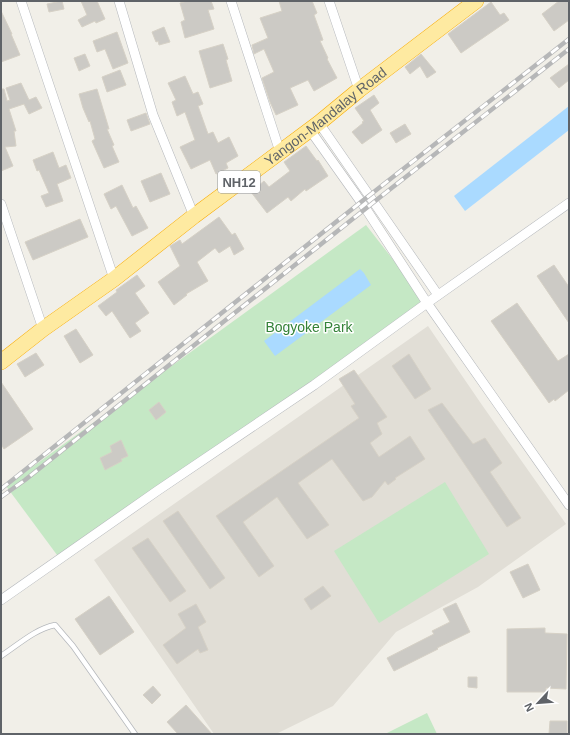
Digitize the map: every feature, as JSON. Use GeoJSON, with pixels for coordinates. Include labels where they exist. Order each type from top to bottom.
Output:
{"type":"FeatureCollection","features":[{"type":"Feature","properties":{"kind":"highway","name":"Yangon-Mandalay Road"},"geometry":{"type":"LineString","coordinates":[[1,362],[114,279],[194,216],[314,127],[359,90],[476,1]]}},
{"type":"Feature","properties":{"kind":"street"},"geometry":{"type":"LineString","coordinates":[[21,1],[114,279]]}},
{"type":"Feature","properties":{"kind":"street"},"geometry":{"type":"LineString","coordinates":[[119,1],[153,115],[194,216]]}},
{"type":"Feature","properties":{"kind":"street"},"geometry":{"type":"LineString","coordinates":[[231,1],[280,152]]}},
{"type":"Feature","properties":{"kind":"street"},"geometry":{"type":"LineString","coordinates":[[329,1],[359,90]]}},
{"type":"Feature","properties":{"kind":"street"},"geometry":{"type":"LineString","coordinates":[[314,127],[438,295]]}},
{"type":"Feature","properties":{"kind":"street"},"geometry":{"type":"LineString","coordinates":[[314,127],[427,303],[569,505]]}},
{"type":"Feature","properties":{"kind":"street"},"geometry":{"type":"LineString","coordinates":[[1,600],[157,491],[314,385],[438,295],[569,203]]}},
{"type":"Feature","properties":{"kind":"street"},"geometry":{"type":"LineString","coordinates":[[1,204],[43,330]]}},
{"type":"Feature","properties":{"kind":"lane"},"geometry":{"type":"LineString","coordinates":[[1,656],[32,635],[55,625],[72,646],[135,734]]}},
{"type":"Feature","properties":{"kind":"shaded area"},"geometry":{"type":"Polygon","coordinates":[[[428,326],[566,524],[478,587],[396,632],[333,706],[276,734],[214,734],[94,560],[428,326]]]}},
{"type":"Feature","properties":{"kind":"green space","name":"Bogyoke Park"},"geometry":{"type":"Polygon","coordinates":[[[366,225],[427,303],[60,559],[6,486],[366,225]]]}},
{"type":"Feature","properties":{"kind":"green space"},"geometry":{"type":"Polygon","coordinates":[[[445,482],[489,554],[379,623],[334,551],[445,482]]]}},
{"type":"Feature","properties":{"kind":"green space"},"geometry":{"type":"Polygon","coordinates":[[[427,713],[437,734],[385,734],[427,713]]]}},
{"type":"Feature","properties":{"kind":"water"},"geometry":{"type":"Polygon","coordinates":[[[569,106],[569,130],[465,211],[454,196],[569,106]]]}},
{"type":"Feature","properties":{"kind":"water"},"geometry":{"type":"Polygon","coordinates":[[[360,269],[371,285],[275,356],[264,341],[360,269]]]}},
{"type":"Feature","properties":{"kind":"building"},"geometry":{"type":"Polygon","coordinates":[[[62,1],[64,9],[49,12],[47,4],[62,1]]]}},
{"type":"Feature","properties":{"kind":"building"},"geometry":{"type":"Polygon","coordinates":[[[81,1],[97,1],[105,19],[96,23],[95,21],[82,27],[78,20],[87,15],[81,1]]]}},
{"type":"Feature","properties":{"kind":"building"},"geometry":{"type":"Polygon","coordinates":[[[188,1],[211,1],[214,9],[208,10],[214,29],[185,38],[181,22],[185,20],[180,3],[188,1]]]}},
{"type":"Feature","properties":{"kind":"building"},"geometry":{"type":"Polygon","coordinates":[[[279,1],[312,1],[317,13],[314,15],[323,40],[320,41],[337,78],[314,91],[308,80],[290,88],[298,105],[276,115],[262,78],[274,72],[264,49],[254,54],[252,45],[268,38],[260,18],[282,11],[279,1]]]}},
{"type":"Feature","properties":{"kind":"building"},"geometry":{"type":"Polygon","coordinates":[[[559,1],[569,1],[569,20],[554,31],[542,14],[559,1]]]}},
{"type":"Feature","properties":{"kind":"building"},"geometry":{"type":"Polygon","coordinates":[[[491,2],[500,15],[504,13],[509,20],[461,53],[448,34],[491,2]]]}},
{"type":"Feature","properties":{"kind":"building"},"geometry":{"type":"Polygon","coordinates":[[[1,11],[20,55],[1,62],[1,11]]]}},
{"type":"Feature","properties":{"kind":"building"},"geometry":{"type":"Polygon","coordinates":[[[164,27],[170,42],[159,45],[158,41],[156,42],[152,32],[164,27]]]}},
{"type":"Feature","properties":{"kind":"building"},"geometry":{"type":"Polygon","coordinates":[[[117,32],[128,63],[113,69],[105,49],[97,52],[93,41],[117,32]]]}},
{"type":"Feature","properties":{"kind":"building"},"geometry":{"type":"Polygon","coordinates":[[[223,44],[228,59],[226,60],[232,81],[210,88],[199,51],[223,44]]]}},
{"type":"Feature","properties":{"kind":"building"},"geometry":{"type":"Polygon","coordinates":[[[85,54],[90,66],[79,71],[74,58],[85,54]]]}},
{"type":"Feature","properties":{"kind":"building"},"geometry":{"type":"Polygon","coordinates":[[[421,54],[436,72],[427,78],[420,66],[410,74],[405,67],[421,54]]]}},
{"type":"Feature","properties":{"kind":"building"},"geometry":{"type":"Polygon","coordinates":[[[569,64],[569,80],[559,88],[550,78],[569,64]]]}},
{"type":"Feature","properties":{"kind":"building"},"geometry":{"type":"Polygon","coordinates":[[[120,70],[126,85],[107,92],[102,77],[120,70]]]}},
{"type":"Feature","properties":{"kind":"building"},"geometry":{"type":"Polygon","coordinates":[[[185,76],[193,94],[198,92],[203,104],[198,106],[208,134],[213,132],[218,143],[229,137],[238,156],[226,163],[228,168],[216,174],[210,160],[191,169],[180,147],[195,140],[185,112],[177,116],[172,102],[176,100],[168,83],[185,76]]]}},
{"type":"Feature","properties":{"kind":"building"},"geometry":{"type":"Polygon","coordinates":[[[21,83],[29,100],[36,97],[42,108],[29,114],[24,104],[9,109],[16,131],[14,131],[16,146],[5,147],[13,166],[1,171],[1,89],[4,89],[7,101],[10,100],[6,88],[21,83]]]}},
{"type":"Feature","properties":{"kind":"building"},"geometry":{"type":"Polygon","coordinates":[[[97,89],[109,129],[107,129],[114,145],[112,146],[119,162],[104,168],[92,141],[95,139],[90,121],[89,122],[83,108],[79,94],[97,89]]]}},
{"type":"Feature","properties":{"kind":"building"},"geometry":{"type":"Polygon","coordinates":[[[374,95],[379,103],[370,110],[382,130],[362,144],[352,132],[364,121],[355,108],[374,95]]]}},
{"type":"Feature","properties":{"kind":"building"},"geometry":{"type":"Polygon","coordinates":[[[146,113],[150,124],[131,131],[127,120],[146,113]]]}},
{"type":"Feature","properties":{"kind":"building"},"geometry":{"type":"Polygon","coordinates":[[[405,124],[411,134],[396,143],[390,133],[405,124]]]}},
{"type":"Feature","properties":{"kind":"building"},"geometry":{"type":"Polygon","coordinates":[[[306,146],[317,161],[318,160],[328,176],[306,191],[305,189],[291,201],[288,197],[267,213],[251,192],[264,181],[269,187],[290,171],[284,162],[306,146]]]}},
{"type":"Feature","properties":{"kind":"building"},"geometry":{"type":"Polygon","coordinates":[[[53,152],[59,168],[66,165],[71,178],[57,184],[63,201],[46,207],[41,196],[49,193],[33,160],[53,152]]]}},
{"type":"Feature","properties":{"kind":"building"},"geometry":{"type":"Polygon","coordinates":[[[161,173],[170,194],[150,202],[141,181],[161,173]]]}},
{"type":"Feature","properties":{"kind":"building"},"geometry":{"type":"Polygon","coordinates":[[[122,185],[133,208],[136,206],[148,228],[132,236],[116,206],[111,209],[104,194],[122,185]]]}},
{"type":"Feature","properties":{"kind":"building"},"geometry":{"type":"Polygon","coordinates":[[[219,217],[232,235],[235,233],[244,249],[234,255],[230,246],[219,253],[215,248],[197,262],[208,281],[186,294],[187,295],[174,305],[158,282],[180,266],[170,246],[180,240],[182,244],[219,217]]]}},
{"type":"Feature","properties":{"kind":"building"},"geometry":{"type":"Polygon","coordinates":[[[80,219],[88,237],[33,260],[25,242],[80,219]]]}},
{"type":"Feature","properties":{"kind":"building"},"geometry":{"type":"Polygon","coordinates":[[[554,265],[569,287],[569,323],[537,276],[554,265]]]}},
{"type":"Feature","properties":{"kind":"building"},"geometry":{"type":"Polygon","coordinates":[[[137,275],[145,286],[135,293],[149,313],[135,323],[141,331],[130,338],[112,311],[106,316],[98,306],[117,292],[116,290],[137,275]]]}},
{"type":"Feature","properties":{"kind":"building"},"geometry":{"type":"Polygon","coordinates":[[[517,303],[558,361],[569,354],[569,390],[555,401],[554,399],[549,403],[491,321],[517,303]]]}},
{"type":"Feature","properties":{"kind":"building"},"geometry":{"type":"Polygon","coordinates":[[[76,329],[93,355],[80,363],[64,336],[76,329]]]}},
{"type":"Feature","properties":{"kind":"building"},"geometry":{"type":"Polygon","coordinates":[[[36,353],[44,365],[25,377],[17,364],[36,353]]]}},
{"type":"Feature","properties":{"kind":"building"},"geometry":{"type":"Polygon","coordinates":[[[409,354],[431,389],[415,399],[392,366],[409,354]]]}},
{"type":"Feature","properties":{"kind":"building"},"geometry":{"type":"Polygon","coordinates":[[[354,370],[387,417],[377,423],[382,434],[370,443],[379,457],[410,436],[425,459],[395,478],[396,479],[388,485],[385,481],[372,497],[363,501],[332,459],[298,483],[329,525],[307,539],[277,497],[243,522],[274,566],[259,577],[216,516],[359,418],[351,406],[355,404],[339,379],[354,370]]]}},
{"type":"Feature","properties":{"kind":"building"},"geometry":{"type":"Polygon","coordinates":[[[1,382],[33,429],[4,449],[1,444],[1,382]]]}},
{"type":"Feature","properties":{"kind":"building"},"geometry":{"type":"Polygon","coordinates":[[[159,402],[166,412],[156,420],[149,410],[159,402]]]}},
{"type":"Feature","properties":{"kind":"building"},"geometry":{"type":"Polygon","coordinates":[[[442,403],[473,444],[485,438],[502,463],[490,472],[521,518],[507,527],[428,410],[442,403]]]}},
{"type":"Feature","properties":{"kind":"building"},"geometry":{"type":"Polygon","coordinates":[[[121,440],[128,456],[105,470],[100,458],[112,452],[110,446],[121,440]]]}},
{"type":"Feature","properties":{"kind":"building"},"geometry":{"type":"Polygon","coordinates":[[[178,511],[225,578],[210,589],[163,521],[178,511]]]}},
{"type":"Feature","properties":{"kind":"building"},"geometry":{"type":"Polygon","coordinates":[[[148,538],[186,591],[170,602],[132,548],[148,538]]]}},
{"type":"Feature","properties":{"kind":"building"},"geometry":{"type":"Polygon","coordinates":[[[528,564],[540,590],[523,598],[510,572],[528,564]]]}},
{"type":"Feature","properties":{"kind":"building"},"geometry":{"type":"Polygon","coordinates":[[[323,586],[331,596],[311,610],[304,599],[323,586]]]}},
{"type":"Feature","properties":{"kind":"building"},"geometry":{"type":"Polygon","coordinates":[[[109,596],[134,632],[100,655],[75,619],[109,596]]]}},
{"type":"Feature","properties":{"kind":"building"},"geometry":{"type":"Polygon","coordinates":[[[456,603],[470,632],[394,671],[387,658],[434,634],[432,631],[450,622],[443,609],[456,603]]]}},
{"type":"Feature","properties":{"kind":"building"},"geometry":{"type":"Polygon","coordinates":[[[196,604],[206,622],[198,627],[208,650],[200,653],[198,649],[177,664],[163,645],[186,628],[178,614],[196,604]]]}},
{"type":"Feature","properties":{"kind":"building"},"geometry":{"type":"Polygon","coordinates":[[[545,628],[545,633],[567,634],[566,689],[546,688],[546,692],[507,692],[507,629],[545,628]]]}},
{"type":"Feature","properties":{"kind":"building"},"geometry":{"type":"Polygon","coordinates":[[[468,677],[477,677],[477,688],[468,687],[468,677]]]}},
{"type":"Feature","properties":{"kind":"building"},"geometry":{"type":"Polygon","coordinates":[[[153,686],[161,695],[152,704],[143,695],[153,686]]]}},
{"type":"Feature","properties":{"kind":"building"},"geometry":{"type":"Polygon","coordinates":[[[186,705],[212,734],[178,734],[167,722],[186,705]]]}},
{"type":"Feature","properties":{"kind":"building"},"geometry":{"type":"Polygon","coordinates":[[[550,721],[567,721],[567,734],[549,734],[550,721]]]}},
{"type":"Feature","properties":{"kind":"railway"},"geometry":{"type":"LineString","coordinates":[[1,489],[361,202],[569,39]]}},
{"type":"Feature","properties":{"kind":"railway"},"geometry":{"type":"LineString","coordinates":[[1,497],[25,480],[384,194],[569,49]]}}]}
